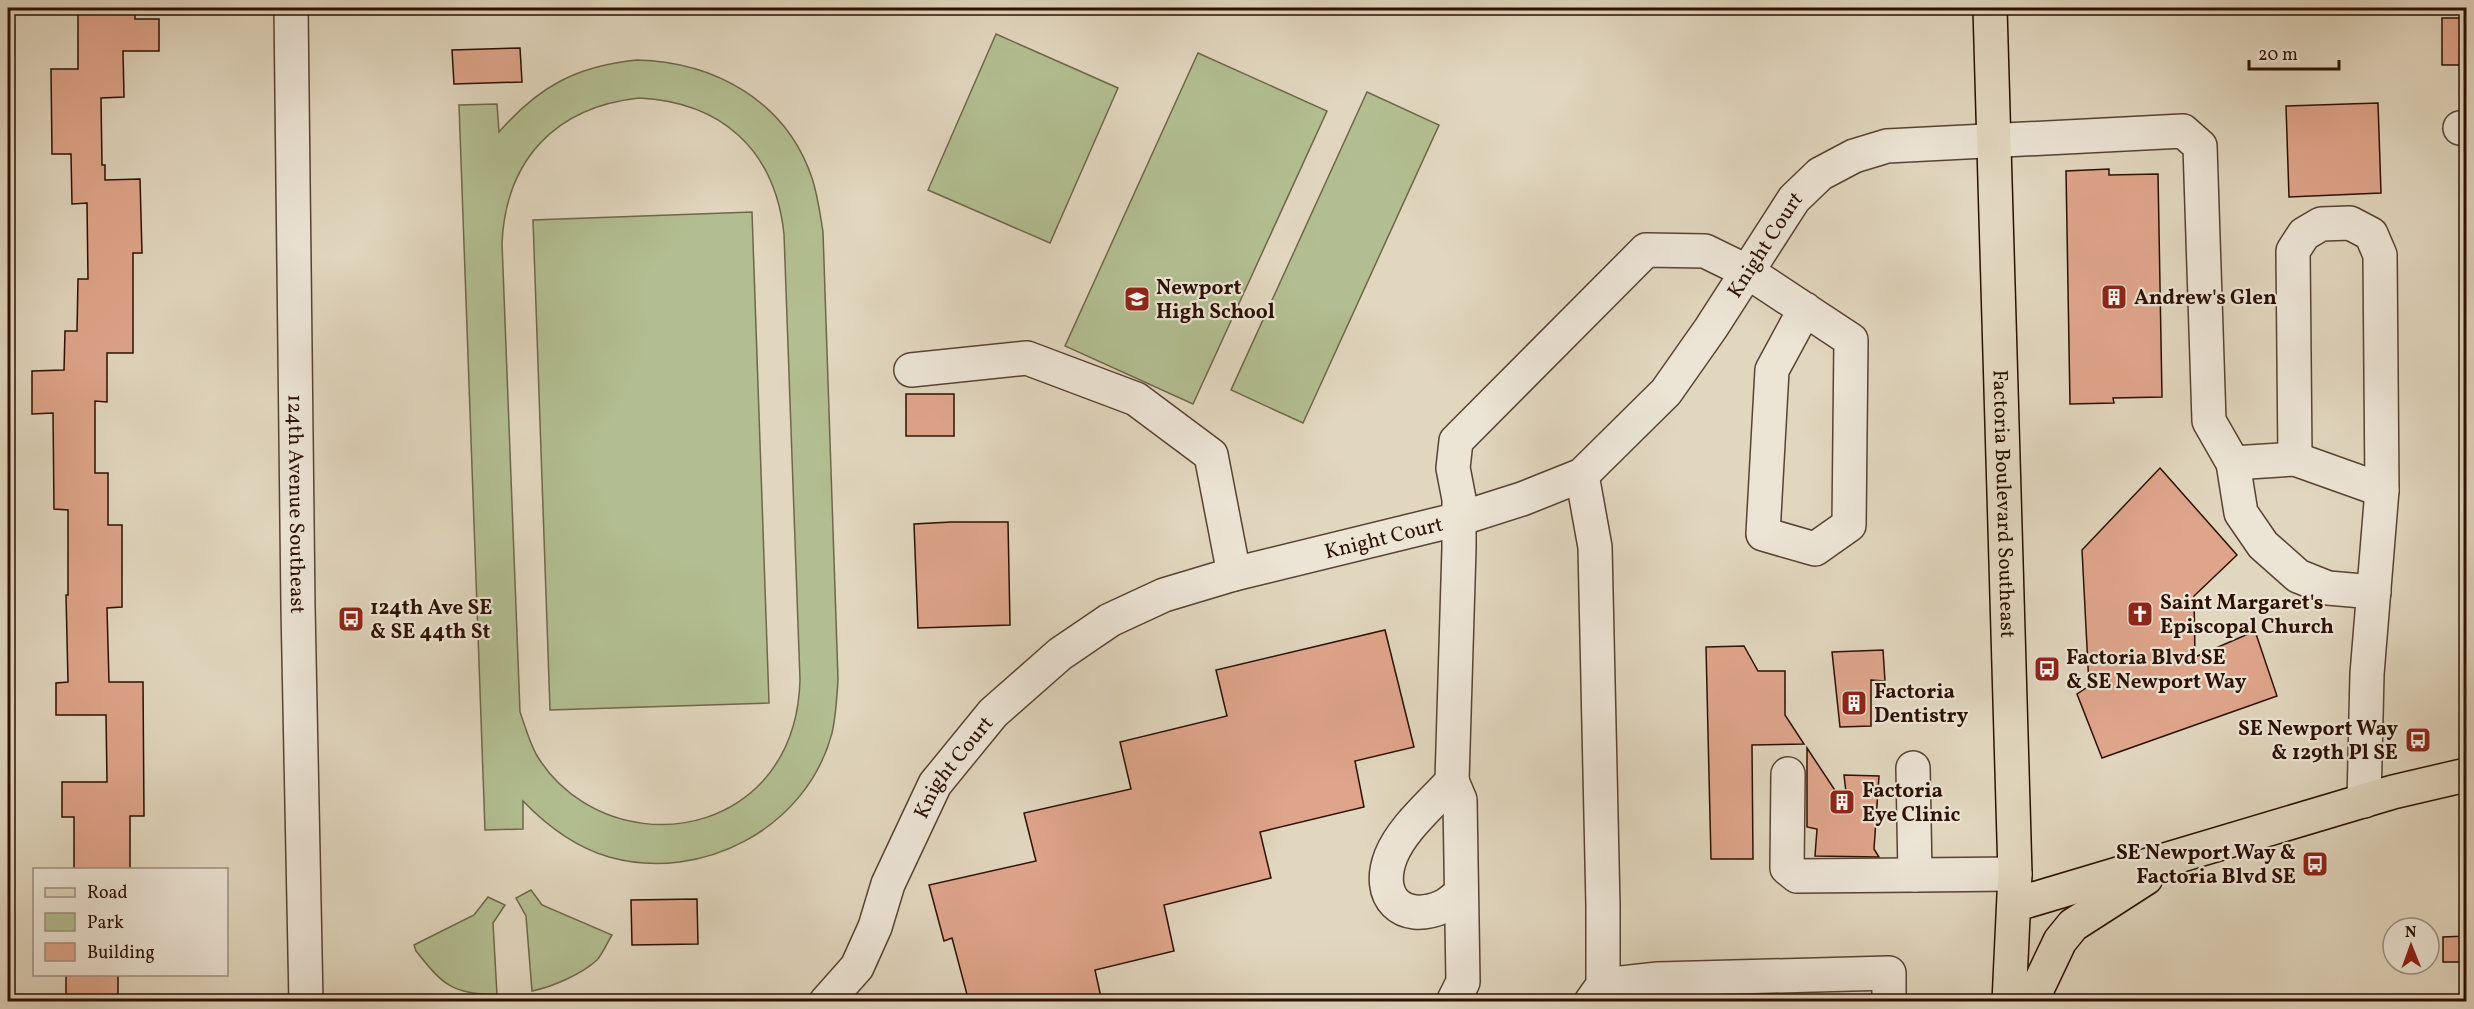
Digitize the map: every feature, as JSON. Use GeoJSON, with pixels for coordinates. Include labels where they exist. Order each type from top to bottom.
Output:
{"type":"FeatureCollection","features":[{"type":"Feature","properties":{"kind":"main road","name":"Factoria Boulevard Southeast"},"geometry":{"type":"LineString","coordinates":[[1990,8],[2014,889],[2009,1002]]}},
{"type":"Feature","properties":{"kind":"main road"},"geometry":{"type":"LineString","coordinates":[[2014,889],[2183,855],[2364,801],[2439,780],[2466,775]]}},
{"type":"Feature","properties":{"kind":"main road"},"geometry":{"type":"LineString","coordinates":[[2031,1002],[2060,941],[2073,926],[2088,913],[2183,855]]}},
{"type":"Feature","properties":{"kind":"street","name":"124th Avenue Southeast"},"geometry":{"type":"LineString","coordinates":[[291,8],[298,607],[306,1002]]}},
{"type":"Feature","properties":{"kind":"street","name":"Knight Court"},"geometry":{"type":"LineString","coordinates":[[826,1002],[857,967],[875,927],[888,884],[935,784],[993,713],[1060,654],[1110,620],[1164,595],[1234,574],[1460,519],[1522,499],[1582,475],[1666,392],[1748,272],[1794,199],[1820,174],[1854,156],[1887,146],[2183,131],[2200,146],[2209,420],[2233,463]]}},
{"type":"Feature","properties":{"kind":"street"},"geometry":{"type":"LineString","coordinates":[[2295,459],[2293,251],[2304,234],[2321,224],[2350,223],[2371,234],[2380,255],[2382,490],[2367,675],[2364,801]]}},
{"type":"Feature","properties":{"kind":"street"},"geometry":{"type":"LineString","coordinates":[[1453,1002],[1463,982],[1460,800],[1452,781],[1460,519],[1460,499],[1453,468],[1456,441],[1646,250],[1705,251],[1748,272],[1805,309],[1851,340],[1849,525],[1815,549],[1762,534],[1772,370],[1805,309]]}},
{"type":"Feature","properties":{"kind":"street"},"geometry":{"type":"LineString","coordinates":[[911,370],[1028,358],[1136,399],[1211,455],[1234,574]]}},
{"type":"Feature","properties":{"kind":"street"},"geometry":{"type":"LineString","coordinates":[[2374,592],[2328,588],[2298,576],[2263,545],[2241,513],[2233,463],[2295,459],[2382,490]]}},
{"type":"Feature","properties":{"kind":"street"},"geometry":{"type":"LineString","coordinates":[[1582,475],[1595,548],[1597,993],[1658,979],[1889,973],[1889,1002]]}},
{"type":"Feature","properties":{"kind":"street"},"geometry":{"type":"LineString","coordinates":[[1913,768],[1915,875]]}},
{"type":"Feature","properties":{"kind":"street"},"geometry":{"type":"LineString","coordinates":[[1788,774],[1787,868],[1797,876],[1915,875],[2014,889]]}},
{"type":"Feature","properties":{"kind":"street"},"geometry":{"type":"LineString","coordinates":[[1452,781],[1409,828],[1391,855],[1386,877],[1386,890],[1395,903],[1408,912],[1431,911],[1445,906],[1461,893]]}},
{"type":"Feature","properties":{"kind":"green space"},"geometry":{"type":"Polygon","coordinates":[[[996,34],[1118,88],[1050,243],[928,190],[996,34]]]}},
{"type":"Feature","properties":{"kind":"green space"},"geometry":{"type":"Polygon","coordinates":[[[1198,53],[1327,111],[1193,404],[1065,346],[1198,53]]]}},
{"type":"Feature","properties":{"kind":"green space"},"geometry":{"type":"Polygon","coordinates":[[[637,60],[666,62],[694,68],[744,91],[766,107],[785,127],[800,151],[814,185],[823,232],[838,679],[832,733],[819,767],[800,796],[775,821],[746,840],[714,854],[680,862],[644,863],[597,853],[562,835],[523,801],[523,829],[485,830],[459,105],[497,104],[499,132],[529,102],[560,81],[596,67],[637,60]],[[639,98],[609,103],[583,113],[560,126],[541,142],[525,163],[513,186],[502,243],[520,712],[536,754],[557,781],[582,802],[612,816],[643,823],[675,824],[707,817],[737,803],[763,781],[779,759],[790,734],[797,708],[800,680],[784,234],[779,204],[769,178],[756,155],[739,136],[719,121],[695,109],[669,102],[639,98]]]}},
{"type":"Feature","properties":{"kind":"green space"},"geometry":{"type":"Polygon","coordinates":[[[1367,92],[1439,125],[1303,423],[1231,390],[1367,92]]]}},
{"type":"Feature","properties":{"kind":"green space"},"geometry":{"type":"Polygon","coordinates":[[[752,212],[769,703],[550,710],[533,220],[752,212]]]}},
{"type":"Feature","properties":{"kind":"green space"},"geometry":{"type":"Polygon","coordinates":[[[531,890],[542,905],[612,935],[597,960],[591,965],[566,979],[532,991],[526,916],[516,898],[531,890]]]}},
{"type":"Feature","properties":{"kind":"green space"},"geometry":{"type":"Polygon","coordinates":[[[488,897],[505,905],[493,923],[497,995],[469,992],[450,985],[434,972],[416,951],[414,945],[474,915],[488,897]]]}},
{"type":"Feature","properties":{"kind":"building"},"geometry":{"type":"Polygon","coordinates":[[[78,8],[135,8],[135,19],[159,19],[159,51],[123,51],[124,97],[101,98],[102,165],[105,165],[105,180],[140,179],[142,253],[133,253],[133,353],[107,353],[107,402],[95,401],[95,473],[108,473],[108,525],[122,525],[122,607],[107,608],[109,682],[143,682],[144,816],[130,816],[130,868],[74,868],[74,817],[62,817],[62,782],[107,782],[106,715],[56,715],[56,683],[68,682],[66,595],[68,595],[68,510],[54,509],[53,413],[32,414],[32,371],[64,370],[65,331],[77,331],[78,279],[88,279],[87,203],[72,204],[71,154],[52,154],[51,69],[78,69],[78,8]]]}},
{"type":"Feature","properties":{"kind":"building"},"geometry":{"type":"Polygon","coordinates":[[[2442,18],[2466,18],[2466,65],[2442,65],[2442,18]]]}},
{"type":"Feature","properties":{"kind":"building"},"geometry":{"type":"Polygon","coordinates":[[[520,48],[522,82],[454,84],[452,50],[520,48]]]}},
{"type":"Feature","properties":{"kind":"building"},"geometry":{"type":"Polygon","coordinates":[[[2378,103],[2381,193],[2289,197],[2286,106],[2378,103]]]}},
{"type":"Feature","properties":{"kind":"building","name":"Andrew's Glen"},"geometry":{"type":"Polygon","coordinates":[[[2109,169],[2109,175],[2158,174],[2162,397],[2113,398],[2114,403],[2070,404],[2066,171],[2109,169]]]}},
{"type":"Feature","properties":{"kind":"building"},"geometry":{"type":"Polygon","coordinates":[[[906,394],[954,394],[954,436],[906,436],[906,394]]]}},
{"type":"Feature","properties":{"kind":"building","name":"Saint Margaret's Episcopal Church"},"geometry":{"type":"Polygon","coordinates":[[[2160,468],[2237,555],[2194,596],[2195,657],[2255,631],[2277,696],[2102,758],[2077,694],[2089,686],[2082,550],[2160,468]]]}},
{"type":"Feature","properties":{"kind":"building"},"geometry":{"type":"Polygon","coordinates":[[[1008,522],[1010,625],[918,628],[914,524],[1008,522]]]}},
{"type":"Feature","properties":{"kind":"building"},"geometry":{"type":"Polygon","coordinates":[[[1385,630],[1414,747],[1355,761],[1364,807],[1260,832],[1271,878],[1164,905],[1174,951],[1095,970],[1102,1002],[969,1002],[952,938],[944,941],[929,885],[1036,861],[1024,813],[1131,789],[1120,742],[1227,716],[1216,670],[1385,630]]]}},
{"type":"Feature","properties":{"kind":"building"},"geometry":{"type":"Polygon","coordinates":[[[1744,646],[1758,671],[1785,671],[1785,715],[1804,744],[1752,745],[1753,859],[1711,859],[1706,647],[1744,646]]]}},
{"type":"Feature","properties":{"kind":"building","name":"Factoria Dentistry"},"geometry":{"type":"Polygon","coordinates":[[[1883,650],[1885,681],[1871,680],[1871,726],[1840,727],[1832,652],[1883,650]]]}},
{"type":"Feature","properties":{"kind":"building","name":"Factoria Eye Clinic"},"geometry":{"type":"Polygon","coordinates":[[[1807,748],[1848,810],[1844,775],[1879,776],[1874,849],[1879,857],[1815,856],[1817,829],[1807,827],[1807,748]]]}},
{"type":"Feature","properties":{"kind":"building"},"geometry":{"type":"Polygon","coordinates":[[[697,899],[698,944],[632,945],[631,900],[697,899]]]}},
{"type":"Feature","properties":{"kind":"building"},"geometry":{"type":"Polygon","coordinates":[[[2466,936],[2466,962],[2443,962],[2443,937],[2466,936]]]}},
{"type":"Feature","properties":{"kind":"building"},"geometry":{"type":"Polygon","coordinates":[[[66,976],[118,976],[118,1002],[66,1002],[66,976]]]}},
{"type":"Feature","properties":{"kind":"place","name":"Andrew's Glen"},"geometry":{"type":"Point","coordinates":[2114,297]}},
{"type":"Feature","properties":{"kind":"place","name":"Newport High School"},"geometry":{"type":"Point","coordinates":[1137,299]}},
{"type":"Feature","properties":{"kind":"place","name":"Saint Margaret's Episcopal Church"},"geometry":{"type":"Point","coordinates":[2140,614]}},
{"type":"Feature","properties":{"kind":"place","name":"124th Ave SE & SE 44th St"},"geometry":{"type":"Point","coordinates":[351,619]}},
{"type":"Feature","properties":{"kind":"place","name":"Factoria Blvd SE & SE Newport Way"},"geometry":{"type":"Point","coordinates":[2047,669]}},
{"type":"Feature","properties":{"kind":"place","name":"Factoria Dentistry"},"geometry":{"type":"Point","coordinates":[1854,703]}},
{"type":"Feature","properties":{"kind":"place","name":"SE Newport Way & 129th Pl SE"},"geometry":{"type":"Point","coordinates":[2418,740]}},
{"type":"Feature","properties":{"kind":"place","name":"Factoria Eye Clinic"},"geometry":{"type":"Point","coordinates":[1842,802]}},
{"type":"Feature","properties":{"kind":"place","name":"SE Newport Way & Factoria Blvd SE"},"geometry":{"type":"Point","coordinates":[2315,864]}}]}
